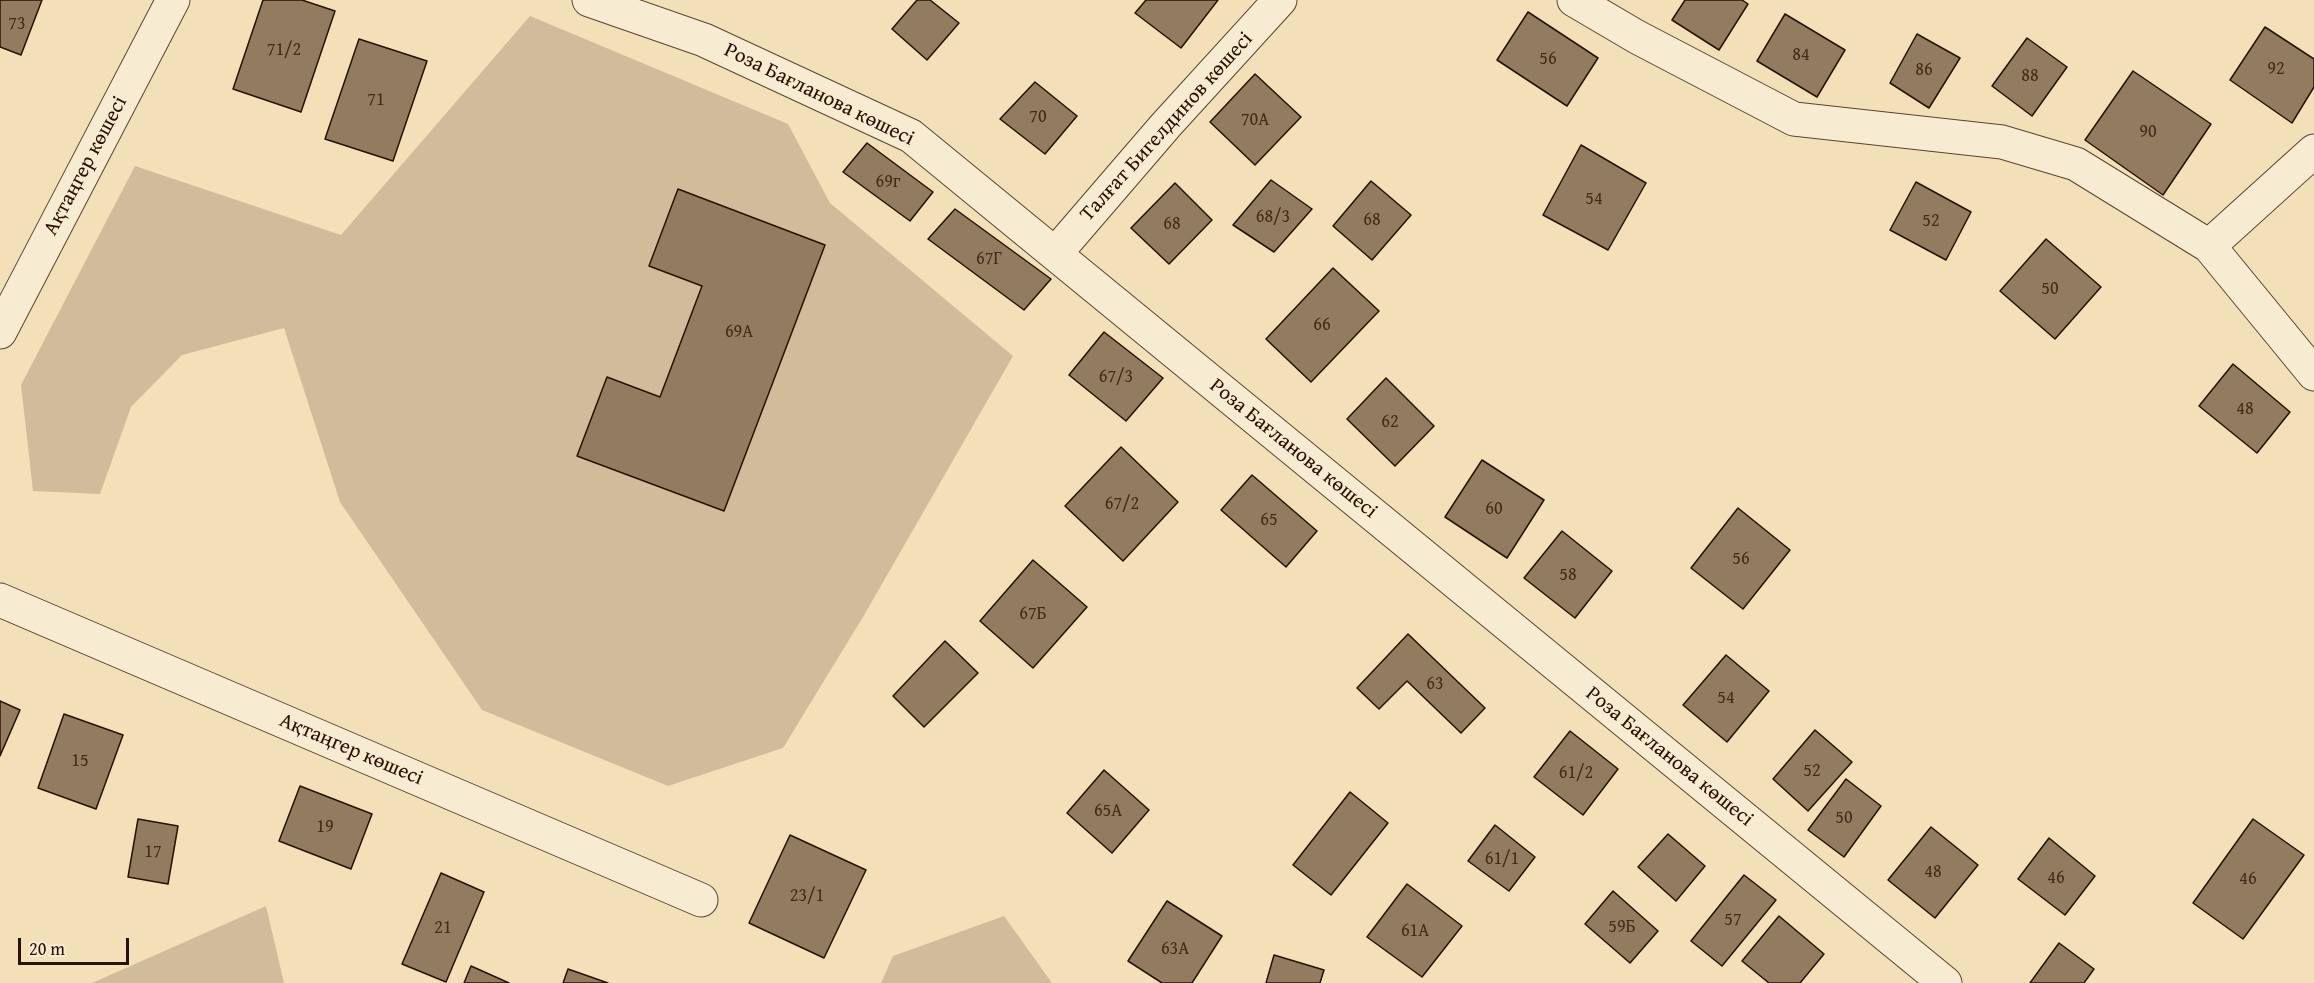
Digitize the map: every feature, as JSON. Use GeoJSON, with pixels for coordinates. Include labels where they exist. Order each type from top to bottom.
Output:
{"type":"FeatureCollection","features":[{"type":"Feature","properties":{"kind":"street","name":"Ақтаңгер көшесі"},"geometry":{"type":"LineString","coordinates":[[0,332],[173,0]]}},
{"type":"Feature","properties":{"kind":"street","name":"Роза Бағланова көшесі"},"geometry":{"type":"LineString","coordinates":[[589,0],[704,40],[911,136],[1945,983]]}},
{"type":"Feature","properties":{"kind":"street","name":"Талғат Бигелдинов көшесі"},"geometry":{"type":"LineString","coordinates":[[1055,254],[1166,125],[1280,0]]}},
{"type":"Feature","properties":{"kind":"street"},"geometry":{"type":"LineString","coordinates":[[1574,0],[1637,37],[1794,119],[2002,142],[2076,164],[2209,246],[2314,374]]}},
{"type":"Feature","properties":{"kind":"street"},"geometry":{"type":"LineString","coordinates":[[2209,246],[2314,151]]}},
{"type":"Feature","properties":{"kind":"street","name":"Ақтаңгер көшесі"},"geometry":{"type":"LineString","coordinates":[[0,600],[701,900]]}},
{"type":"Feature","properties":{"kind":"shaded area"},"geometry":{"type":"Polygon","coordinates":[[[530,16],[788,124],[830,203],[1013,356],[863,617],[783,748],[668,786],[482,710],[340,502],[284,328],[182,355],[131,407],[100,494],[33,491],[21,385],[135,166],[341,235],[530,16]]]}},
{"type":"Feature","properties":{"kind":"shaded area"},"geometry":{"type":"Polygon","coordinates":[[[266,906],[284,983],[92,983],[266,906]]]}},
{"type":"Feature","properties":{"kind":"shaded area"},"geometry":{"type":"Polygon","coordinates":[[[1004,916],[1052,983],[881,983],[893,956],[1004,916]]]}},
{"type":"Feature","properties":{"kind":"building"},"geometry":{"type":"Polygon","coordinates":[[[0,0],[42,0],[21,55],[0,47],[0,0]]]}},
{"type":"Feature","properties":{"kind":"building"},"geometry":{"type":"Polygon","coordinates":[[[263,0],[302,0],[335,11],[301,112],[233,89],[263,0]]]}},
{"type":"Feature","properties":{"kind":"building"},"geometry":{"type":"Polygon","coordinates":[[[917,0],[930,0],[959,23],[927,60],[892,29],[917,0]]]}},
{"type":"Feature","properties":{"kind":"building"},"geometry":{"type":"Polygon","coordinates":[[[1146,0],[1218,0],[1181,48],[1135,13],[1146,0]]]}},
{"type":"Feature","properties":{"kind":"building"},"geometry":{"type":"Polygon","coordinates":[[[1685,0],[1742,0],[1748,4],[1719,50],[1672,20],[1685,0]]]}},
{"type":"Feature","properties":{"kind":"building"},"geometry":{"type":"Polygon","coordinates":[[[1528,12],[1598,58],[1567,106],[1497,60],[1528,12]]]}},
{"type":"Feature","properties":{"kind":"building"},"geometry":{"type":"Polygon","coordinates":[[[1785,14],[1845,50],[1817,97],[1757,61],[1785,14]]]}},
{"type":"Feature","properties":{"kind":"building"},"geometry":{"type":"Polygon","coordinates":[[[2265,27],[2314,59],[2314,87],[2292,123],[2230,80],[2265,27]]]}},
{"type":"Feature","properties":{"kind":"building"},"geometry":{"type":"Polygon","coordinates":[[[1917,34],[1960,58],[1929,108],[1890,83],[1917,34]]]}},
{"type":"Feature","properties":{"kind":"building"},"geometry":{"type":"Polygon","coordinates":[[[2027,38],[2067,67],[2032,116],[1992,86],[2027,38]]]}},
{"type":"Feature","properties":{"kind":"building"},"geometry":{"type":"Polygon","coordinates":[[[359,39],[427,61],[393,161],[325,139],[359,39]]]}},
{"type":"Feature","properties":{"kind":"building"},"geometry":{"type":"Polygon","coordinates":[[[2133,71],[2211,124],[2163,195],[2085,140],[2133,71]]]}},
{"type":"Feature","properties":{"kind":"building"},"geometry":{"type":"Polygon","coordinates":[[[1255,74],[1301,117],[1255,165],[1210,122],[1255,74]]]}},
{"type":"Feature","properties":{"kind":"building"},"geometry":{"type":"Polygon","coordinates":[[[1035,82],[1077,116],[1045,154],[1000,119],[1035,82]]]}},
{"type":"Feature","properties":{"kind":"building"},"geometry":{"type":"Polygon","coordinates":[[[867,143],[933,192],[910,221],[843,172],[867,143]]]}},
{"type":"Feature","properties":{"kind":"building"},"geometry":{"type":"Polygon","coordinates":[[[1581,145],[1646,183],[1608,250],[1543,215],[1581,145]]]}},
{"type":"Feature","properties":{"kind":"building"},"geometry":{"type":"Polygon","coordinates":[[[1271,180],[1312,209],[1274,252],[1233,225],[1271,180]]]}},
{"type":"Feature","properties":{"kind":"building"},"geometry":{"type":"Polygon","coordinates":[[[1371,181],[1411,215],[1372,260],[1333,226],[1371,181]]]}},
{"type":"Feature","properties":{"kind":"building"},"geometry":{"type":"Polygon","coordinates":[[[1916,182],[1971,212],[1946,260],[1890,230],[1916,182]]]}},
{"type":"Feature","properties":{"kind":"building"},"geometry":{"type":"Polygon","coordinates":[[[1175,183],[1212,220],[1169,264],[1131,228],[1175,183]]]}},
{"type":"Feature","properties":{"kind":"building"},"geometry":{"type":"Polygon","coordinates":[[[678,189],[825,245],[724,511],[577,456],[607,377],[660,397],[702,286],[649,266],[678,189]]]}},
{"type":"Feature","properties":{"kind":"building"},"geometry":{"type":"Polygon","coordinates":[[[955,209],[1051,279],[1024,310],[928,239],[955,209]]]}},
{"type":"Feature","properties":{"kind":"building"},"geometry":{"type":"Polygon","coordinates":[[[2046,239],[2101,287],[2055,339],[2000,291],[2046,239]]]}},
{"type":"Feature","properties":{"kind":"building"},"geometry":{"type":"Polygon","coordinates":[[[1333,268],[1379,311],[1311,382],[1266,339],[1333,268]]]}},
{"type":"Feature","properties":{"kind":"building"},"geometry":{"type":"Polygon","coordinates":[[[1104,332],[1163,378],[1126,421],[1069,375],[1104,332]]]}},
{"type":"Feature","properties":{"kind":"building"},"geometry":{"type":"Polygon","coordinates":[[[2233,364],[2290,412],[2257,453],[2199,406],[2233,364]]]}},
{"type":"Feature","properties":{"kind":"building"},"geometry":{"type":"Polygon","coordinates":[[[1386,378],[1434,426],[1395,466],[1347,419],[1386,378]]]}},
{"type":"Feature","properties":{"kind":"building"},"geometry":{"type":"Polygon","coordinates":[[[1121,447],[1178,502],[1123,561],[1065,506],[1121,447]]]}},
{"type":"Feature","properties":{"kind":"building"},"geometry":{"type":"Polygon","coordinates":[[[1482,460],[1544,500],[1507,558],[1445,517],[1482,460]]]}},
{"type":"Feature","properties":{"kind":"building"},"geometry":{"type":"Polygon","coordinates":[[[1252,475],[1317,531],[1286,567],[1221,510],[1252,475]]]}},
{"type":"Feature","properties":{"kind":"building"},"geometry":{"type":"Polygon","coordinates":[[[1738,508],[1790,550],[1743,609],[1691,568],[1738,508]]]}},
{"type":"Feature","properties":{"kind":"building"},"geometry":{"type":"Polygon","coordinates":[[[1562,531],[1612,571],[1575,618],[1524,578],[1562,531]]]}},
{"type":"Feature","properties":{"kind":"building"},"geometry":{"type":"Polygon","coordinates":[[[1033,560],[1087,607],[1033,668],[980,621],[1033,560]]]}},
{"type":"Feature","properties":{"kind":"building"},"geometry":{"type":"Polygon","coordinates":[[[1408,634],[1485,708],[1461,733],[1407,681],[1379,709],[1357,688],[1408,634]]]}},
{"type":"Feature","properties":{"kind":"building"},"geometry":{"type":"Polygon","coordinates":[[[945,641],[978,673],[924,727],[893,696],[945,641]]]}},
{"type":"Feature","properties":{"kind":"building"},"geometry":{"type":"Polygon","coordinates":[[[1726,655],[1769,691],[1727,742],[1683,705],[1726,655]]]}},
{"type":"Feature","properties":{"kind":"building"},"geometry":{"type":"Polygon","coordinates":[[[0,701],[20,710],[0,756],[0,701]]]}},
{"type":"Feature","properties":{"kind":"building"},"geometry":{"type":"Polygon","coordinates":[[[64,714],[123,735],[96,809],[38,788],[64,714]]]}},
{"type":"Feature","properties":{"kind":"building"},"geometry":{"type":"Polygon","coordinates":[[[1815,730],[1852,762],[1808,811],[1773,779],[1815,730]]]}},
{"type":"Feature","properties":{"kind":"building"},"geometry":{"type":"Polygon","coordinates":[[[1570,731],[1618,769],[1583,815],[1534,777],[1570,731]]]}},
{"type":"Feature","properties":{"kind":"building"},"geometry":{"type":"Polygon","coordinates":[[[1104,770],[1149,810],[1112,853],[1067,813],[1104,770]]]}},
{"type":"Feature","properties":{"kind":"building"},"geometry":{"type":"Polygon","coordinates":[[[1846,779],[1881,806],[1844,857],[1808,830],[1846,779]]]}},
{"type":"Feature","properties":{"kind":"building"},"geometry":{"type":"Polygon","coordinates":[[[300,786],[372,814],[351,869],[279,841],[300,786]]]}},
{"type":"Feature","properties":{"kind":"building"},"geometry":{"type":"Polygon","coordinates":[[[1350,792],[1388,823],[1331,895],[1293,865],[1350,792]]]}},
{"type":"Feature","properties":{"kind":"building"},"geometry":{"type":"Polygon","coordinates":[[[138,819],[178,826],[168,884],[128,877],[138,819]]]}},
{"type":"Feature","properties":{"kind":"building"},"geometry":{"type":"Polygon","coordinates":[[[2253,819],[2304,855],[2243,939],[2193,903],[2253,819]]]}},
{"type":"Feature","properties":{"kind":"building"},"geometry":{"type":"Polygon","coordinates":[[[1495,825],[1535,857],[1509,891],[1468,861],[1495,825]]]}},
{"type":"Feature","properties":{"kind":"building"},"geometry":{"type":"Polygon","coordinates":[[[1931,827],[1978,865],[1935,918],[1888,880],[1931,827]]]}},
{"type":"Feature","properties":{"kind":"building"},"geometry":{"type":"Polygon","coordinates":[[[1668,834],[1705,866],[1676,901],[1638,867],[1668,834]]]}},
{"type":"Feature","properties":{"kind":"building"},"geometry":{"type":"Polygon","coordinates":[[[790,835],[866,870],[824,958],[749,923],[790,835]]]}},
{"type":"Feature","properties":{"kind":"building"},"geometry":{"type":"Polygon","coordinates":[[[2049,838],[2095,876],[2065,915],[2018,879],[2049,838]]]}},
{"type":"Feature","properties":{"kind":"building"},"geometry":{"type":"Polygon","coordinates":[[[441,873],[484,892],[446,982],[402,964],[441,873]]]}},
{"type":"Feature","properties":{"kind":"building"},"geometry":{"type":"Polygon","coordinates":[[[1744,875],[1776,900],[1722,966],[1691,941],[1744,875]]]}},
{"type":"Feature","properties":{"kind":"building"},"geometry":{"type":"Polygon","coordinates":[[[1407,884],[1462,926],[1422,977],[1367,937],[1407,884]]]}},
{"type":"Feature","properties":{"kind":"building"},"geometry":{"type":"Polygon","coordinates":[[[1613,891],[1658,931],[1630,963],[1585,924],[1613,891]]]}},
{"type":"Feature","properties":{"kind":"building"},"geometry":{"type":"Polygon","coordinates":[[[1167,901],[1222,936],[1192,983],[1162,983],[1128,961],[1167,901]]]}},
{"type":"Feature","properties":{"kind":"building"},"geometry":{"type":"Polygon","coordinates":[[[1779,916],[1824,954],[1800,983],[1769,983],[1742,961],[1779,916]]]}},
{"type":"Feature","properties":{"kind":"building"},"geometry":{"type":"Polygon","coordinates":[[[2059,943],[2094,969],[2084,983],[2030,983],[2059,943]]]}},
{"type":"Feature","properties":{"kind":"building"},"geometry":{"type":"Polygon","coordinates":[[[1274,955],[1324,970],[1320,983],[1266,983],[1274,955]]]}},
{"type":"Feature","properties":{"kind":"building"},"geometry":{"type":"Polygon","coordinates":[[[471,966],[509,983],[464,983],[471,966]]]}},
{"type":"Feature","properties":{"kind":"building"},"geometry":{"type":"Polygon","coordinates":[[[568,969],[608,983],[563,983],[568,969]]]}}]}
